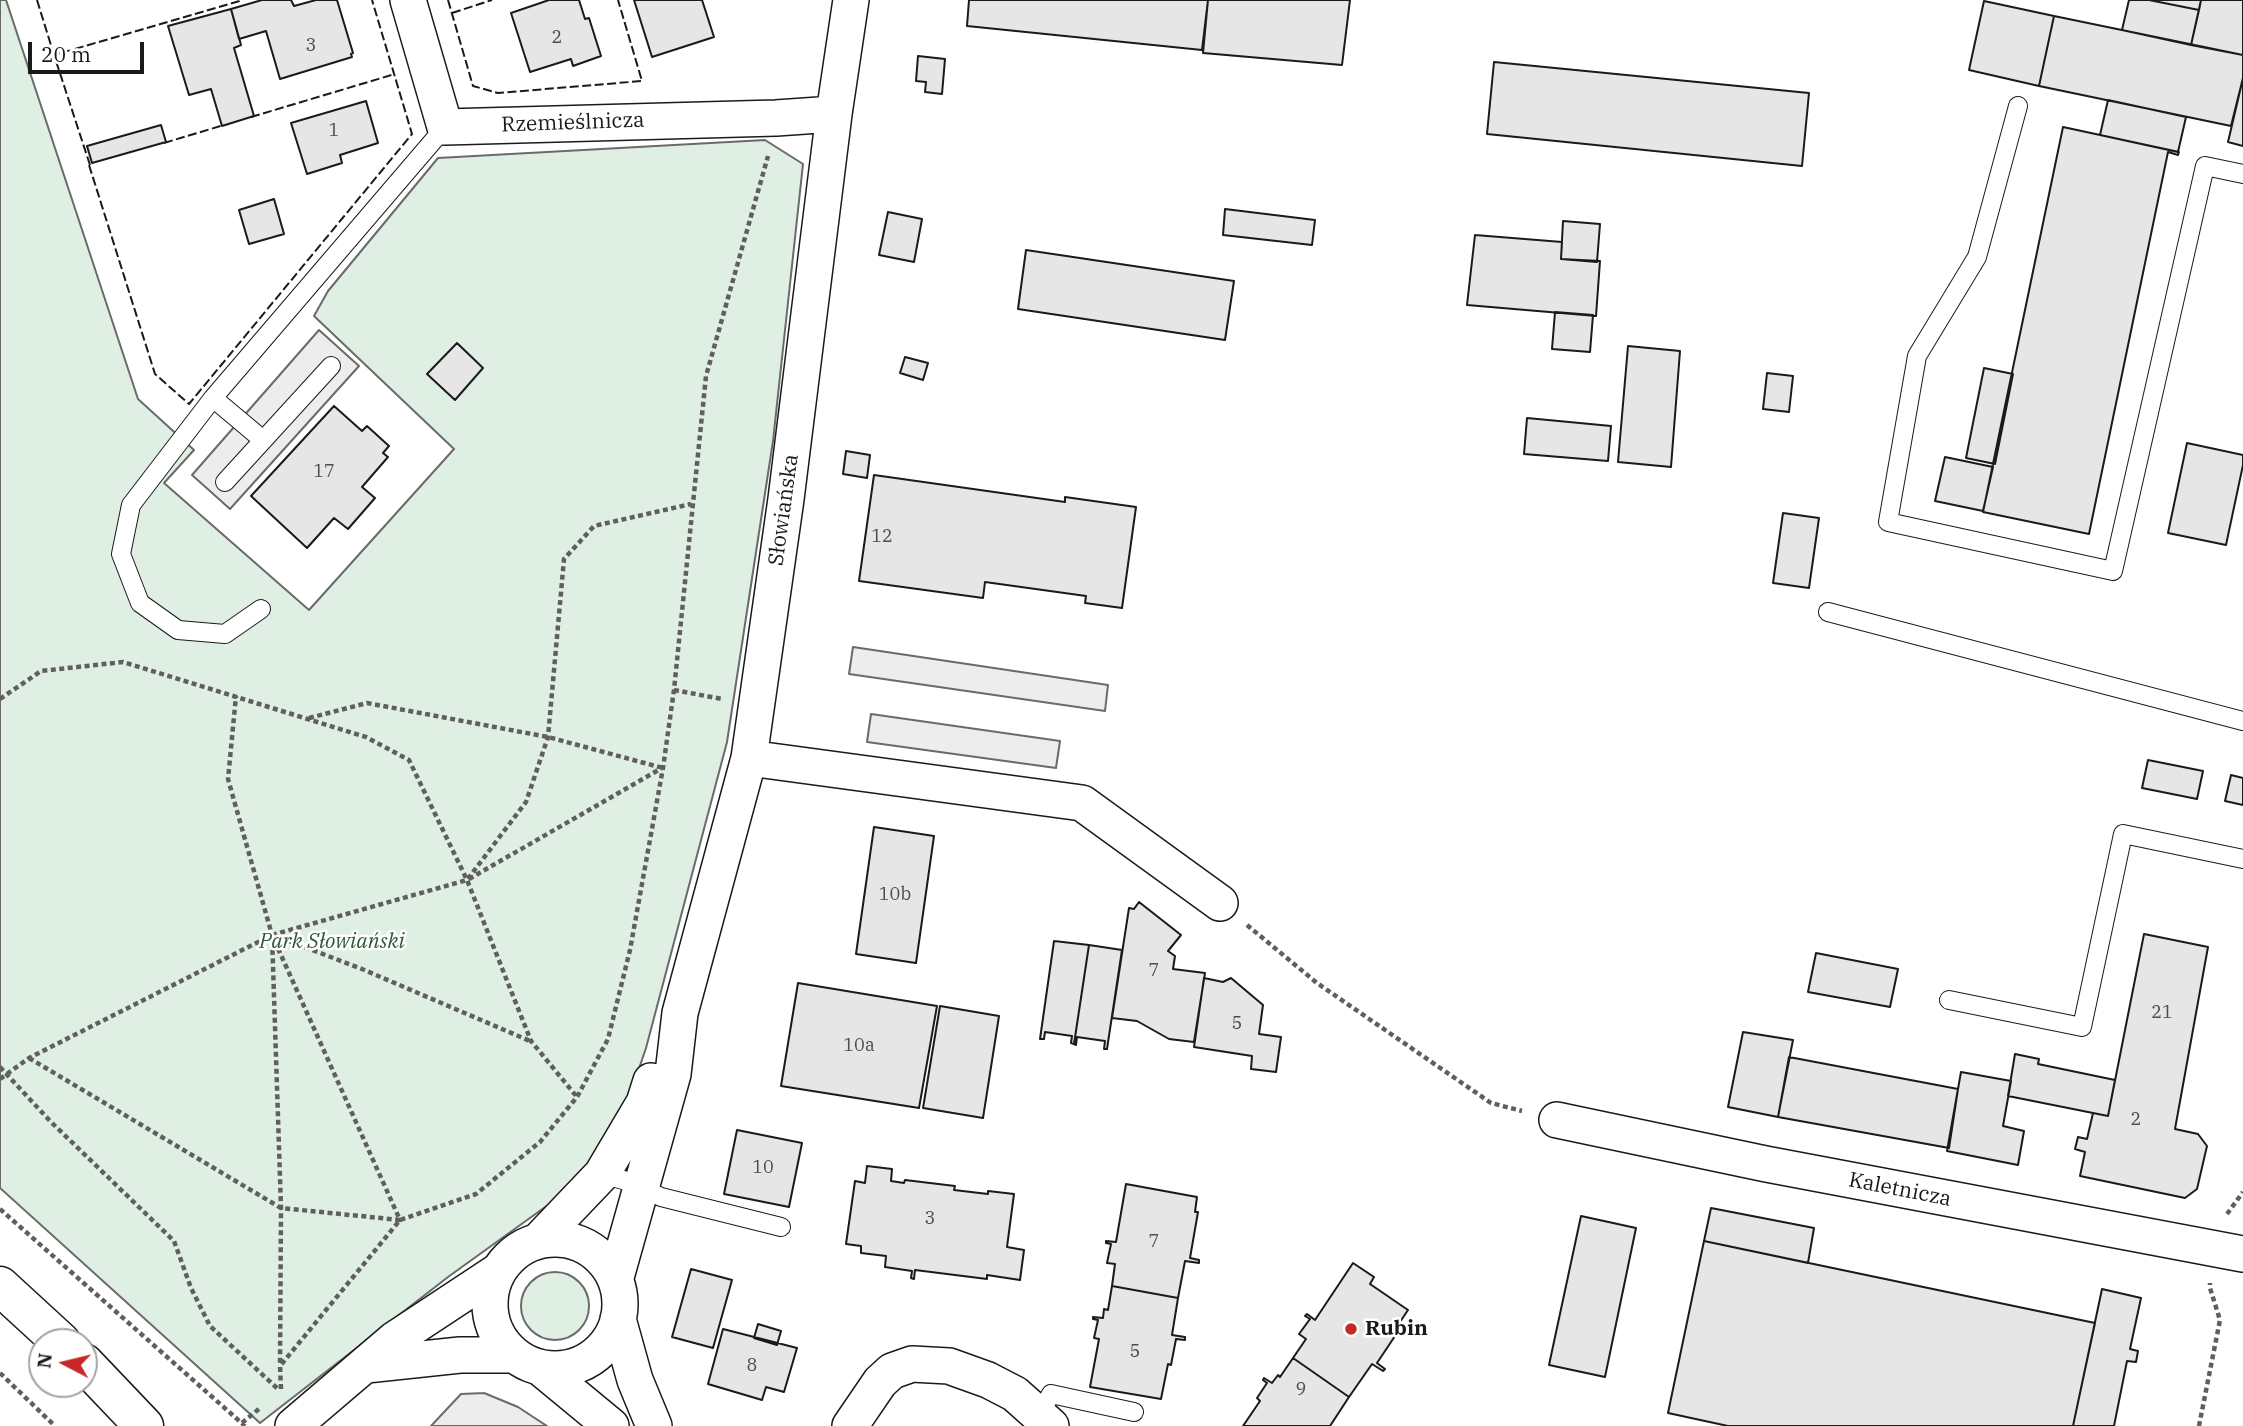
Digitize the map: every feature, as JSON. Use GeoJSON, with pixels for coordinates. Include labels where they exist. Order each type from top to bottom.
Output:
{"type":"FeatureCollection","features":[{"type":"Feature","properties":{"kind":"street"},"geometry":{"type":"LineString","coordinates":[[408,0],[444,127]]}},
{"type":"Feature","properties":{"kind":"street","name":"Słowiańska"},"geometry":{"type":"LineString","coordinates":[[680,1013],[749,758],[786,499],[834,114],[851,0]]}},
{"type":"Feature","properties":{"kind":"street","name":"Rzemieślnicza"},"geometry":{"type":"LineString","coordinates":[[444,127],[834,114]]}},
{"type":"Feature","properties":{"kind":"street"},"geometry":{"type":"LineString","coordinates":[[749,758],[1082,803],[1220,903]]}},
{"type":"Feature","properties":{"kind":"street"},"geometry":{"type":"LineString","coordinates":[[539,1240],[602,1174],[644,1103],[655,1065],[680,1013]]}},
{"type":"Feature","properties":{"kind":"street"},"geometry":{"type":"LineString","coordinates":[[366,1365],[460,1355],[527,1362],[562,1370],[581,1364],[599,1353],[611,1337],[618,1319],[620,1303],[616,1277],[673,1074],[680,1013]]}},
{"type":"Feature","properties":{"kind":"street","name":"Kaletnicza"},"geometry":{"type":"LineString","coordinates":[[1557,1120],[1766,1164],[2230,1252]]}},
{"type":"Feature","properties":{"kind":"street"},"geometry":{"type":"LineString","coordinates":[[293,1426],[395,1339],[498,1271],[516,1251],[539,1240],[561,1238],[582,1244],[600,1256],[616,1277]]}},
{"type":"Feature","properties":{"kind":"street"},"geometry":{"type":"LineString","coordinates":[[498,1271],[491,1287],[489,1308],[493,1328],[501,1342],[611,1426]]}},
{"type":"Feature","properties":{"kind":"street"},"geometry":{"type":"LineString","coordinates":[[0,1286],[46,1328]]}},
{"type":"Feature","properties":{"kind":"street"},"geometry":{"type":"LineString","coordinates":[[618,1319],[635,1380],[654,1426]]}},
{"type":"Feature","properties":{"kind":"street"},"geometry":{"type":"LineString","coordinates":[[850,1426],[880,1382],[892,1371],[912,1364],[949,1366],[988,1380],[1016,1394],[1041,1422]]}},
{"type":"Feature","properties":{"kind":"street"},"geometry":{"type":"LineString","coordinates":[[98,1378],[144,1426]]}},
{"type":"Feature","properties":{"kind":"lane"},"geometry":{"type":"LineString","coordinates":[[2018,106],[1977,257],[1917,356],[1888,522],[2113,570],[2205,166],[2243,174]]}},
{"type":"Feature","properties":{"kind":"lane"},"geometry":{"type":"LineString","coordinates":[[261,609],[225,634],[178,630],[140,603],[121,554],[131,505],[213,398],[444,127]]}},
{"type":"Feature","properties":{"kind":"lane"},"geometry":{"type":"LineString","coordinates":[[225,482],[331,366]]}},
{"type":"Feature","properties":{"kind":"lane"},"geometry":{"type":"LineString","coordinates":[[213,398],[263,440]]}},
{"type":"Feature","properties":{"kind":"lane"},"geometry":{"type":"LineString","coordinates":[[1828,612],[2243,721]]}},
{"type":"Feature","properties":{"kind":"lane"},"geometry":{"type":"LineString","coordinates":[[1949,1000],[2082,1027],[2123,834],[2243,859]]}},
{"type":"Feature","properties":{"kind":"lane"},"geometry":{"type":"LineString","coordinates":[[602,1174],[661,1198],[781,1227]]}},
{"type":"Feature","properties":{"kind":"lane"},"geometry":{"type":"LineString","coordinates":[[1041,1422],[1052,1394],[1134,1412]]}},
{"type":"Feature","properties":{"kind":"path"},"geometry":{"type":"LineString","coordinates":[[29,1058],[281,1208],[400,1220],[476,1194],[540,1142],[578,1097],[608,1038],[630,950],[663,768],[674,690],[706,376],[771,145],[776,118]]}},
{"type":"Feature","properties":{"kind":"path"},"geometry":{"type":"LineString","coordinates":[[467,880],[526,803],[548,737],[564,559],[594,527],[691,504]]}},
{"type":"Feature","properties":{"kind":"path"},"geometry":{"type":"LineString","coordinates":[[0,699],[41,671],[123,662],[366,737],[409,760],[467,880],[531,1041],[578,1097]]}},
{"type":"Feature","properties":{"kind":"path"},"geometry":{"type":"LineString","coordinates":[[674,690],[757,705]]}},
{"type":"Feature","properties":{"kind":"path"},"geometry":{"type":"LineString","coordinates":[[236,696],[228,779],[272,934],[400,1220]]}},
{"type":"Feature","properties":{"kind":"path"},"geometry":{"type":"LineString","coordinates":[[306,718],[367,703],[548,737],[663,768]]}},
{"type":"Feature","properties":{"kind":"path"},"geometry":{"type":"LineString","coordinates":[[0,1079],[6,1072],[29,1058],[272,934],[467,880],[663,768]]}},
{"type":"Feature","properties":{"kind":"path"},"geometry":{"type":"LineString","coordinates":[[1220,903],[1317,983],[1491,1103],[1557,1120]]}},
{"type":"Feature","properties":{"kind":"path"},"geometry":{"type":"LineString","coordinates":[[272,934],[531,1041]]}},
{"type":"Feature","properties":{"kind":"path"},"geometry":{"type":"LineString","coordinates":[[0,1067],[50,1121],[174,1241],[191,1288],[210,1326],[281,1391],[281,1208],[272,934]]}},
{"type":"Feature","properties":{"kind":"path"},"geometry":{"type":"LineString","coordinates":[[2199,1426],[2221,1320],[2210,1287],[2230,1252],[2223,1218],[2243,1192]]}},
{"type":"Feature","properties":{"kind":"path"},"geometry":{"type":"LineString","coordinates":[[0,1209],[245,1426]]}},
{"type":"Feature","properties":{"kind":"path"},"geometry":{"type":"LineString","coordinates":[[280,1366],[400,1220]]}},
{"type":"Feature","properties":{"kind":"path"},"geometry":{"type":"LineString","coordinates":[[0,1373],[55,1426]]}},
{"type":"Feature","properties":{"kind":"green space","name":"Park Słowiański"},"geometry":{"type":"Polygon","coordinates":[[[0,0],[6,0],[138,399],[194,450],[164,483],[309,610],[454,449],[314,316],[328,291],[438,158],[765,140],[803,164],[773,441],[727,742],[646,1048],[627,1104],[596,1154],[566,1192],[448,1277],[260,1423],[0,1188],[0,0]]]}},
{"type":"Feature","properties":{"kind":"green space"},"geometry":{"type":"Polygon","coordinates":[[[555,1272],[568,1275],[579,1282],[586,1293],[589,1306],[586,1319],[579,1330],[568,1337],[555,1340],[542,1337],[531,1330],[524,1319],[521,1306],[524,1293],[531,1282],[542,1275],[555,1272]]]}},
{"type":"Feature","properties":{"kind":"shaded area"},"geometry":{"type":"Polygon","coordinates":[[[319,330],[359,366],[230,509],[192,475],[319,330]]]}},
{"type":"Feature","properties":{"kind":"shaded area"},"geometry":{"type":"Polygon","coordinates":[[[853,647],[1108,685],[1105,711],[849,674],[853,647]]]}},
{"type":"Feature","properties":{"kind":"shaded area"},"geometry":{"type":"Polygon","coordinates":[[[871,714],[1060,741],[1056,768],[867,742],[871,714]]]}},
{"type":"Feature","properties":{"kind":"shaded area"},"geometry":{"type":"Polygon","coordinates":[[[484,1393],[518,1407],[547,1426],[431,1426],[461,1394],[484,1393]]]}},
{"type":"Feature","properties":{"kind":"building"},"geometry":{"type":"Polygon","coordinates":[[[262,0],[291,0],[294,6],[316,0],[337,0],[352,57],[280,79],[266,31],[239,39],[231,9],[262,0]]]}},
{"type":"Feature","properties":{"kind":"building"},"geometry":{"type":"Polygon","coordinates":[[[549,0],[579,0],[585,19],[589,18],[601,56],[573,66],[571,59],[530,72],[511,13],[549,0]]]}},
{"type":"Feature","properties":{"kind":"building"},"geometry":{"type":"Polygon","coordinates":[[[634,0],[702,0],[714,37],[652,57],[634,0]]]}},
{"type":"Feature","properties":{"kind":"building"},"geometry":{"type":"Polygon","coordinates":[[[969,0],[1208,0],[1202,50],[967,26],[969,0]]]}},
{"type":"Feature","properties":{"kind":"building"},"geometry":{"type":"Polygon","coordinates":[[[1208,0],[1350,0],[1342,65],[1203,53],[1208,0]]]}},
{"type":"Feature","properties":{"kind":"building"},"geometry":{"type":"Polygon","coordinates":[[[2129,0],[2149,0],[2199,10],[2191,45],[2122,30],[2129,0]]]}},
{"type":"Feature","properties":{"kind":"building"},"geometry":{"type":"Polygon","coordinates":[[[2149,0],[2201,0],[2199,10],[2149,0]]]}},
{"type":"Feature","properties":{"kind":"building"},"geometry":{"type":"Polygon","coordinates":[[[2201,0],[2243,0],[2243,55],[2191,45],[2201,0]]]}},
{"type":"Feature","properties":{"kind":"building"},"geometry":{"type":"Polygon","coordinates":[[[1984,1],[2054,16],[2039,86],[1969,70],[1984,1]]]}},
{"type":"Feature","properties":{"kind":"building"},"geometry":{"type":"Polygon","coordinates":[[[231,9],[241,45],[234,48],[254,116],[222,126],[211,89],[189,95],[168,26],[231,9]]]}},
{"type":"Feature","properties":{"kind":"building"},"geometry":{"type":"Polygon","coordinates":[[[2054,16],[2243,55],[2243,78],[2231,126],[2039,86],[2054,16]]]}},
{"type":"Feature","properties":{"kind":"building"},"geometry":{"type":"Polygon","coordinates":[[[918,56],[945,59],[942,94],[925,92],[926,82],[916,81],[918,56]]]}},
{"type":"Feature","properties":{"kind":"building"},"geometry":{"type":"Polygon","coordinates":[[[1494,62],[1809,93],[1802,166],[1487,134],[1494,62]]]}},
{"type":"Feature","properties":{"kind":"building"},"geometry":{"type":"Polygon","coordinates":[[[2243,78],[2243,146],[2228,142],[2243,78]]]}},
{"type":"Feature","properties":{"kind":"building"},"geometry":{"type":"Polygon","coordinates":[[[2108,100],[2186,117],[2178,152],[2100,135],[2108,100]]]}},
{"type":"Feature","properties":{"kind":"building"},"geometry":{"type":"Polygon","coordinates":[[[366,101],[378,143],[340,155],[342,163],[307,174],[291,123],[366,101]]]}},
{"type":"Feature","properties":{"kind":"building"},"geometry":{"type":"Polygon","coordinates":[[[161,125],[166,142],[92,163],[87,146],[161,125]]]}},
{"type":"Feature","properties":{"kind":"building"},"geometry":{"type":"Polygon","coordinates":[[[2063,127],[2179,152],[2178,155],[2168,152],[2089,534],[1983,512],[2063,127]]]}},
{"type":"Feature","properties":{"kind":"building"},"geometry":{"type":"Polygon","coordinates":[[[274,199],[284,234],[249,244],[239,210],[274,199]]]}},
{"type":"Feature","properties":{"kind":"building"},"geometry":{"type":"Polygon","coordinates":[[[1225,209],[1315,220],[1312,245],[1223,235],[1225,209]]]}},
{"type":"Feature","properties":{"kind":"building"},"geometry":{"type":"Polygon","coordinates":[[[888,212],[922,219],[914,262],[879,255],[888,212]]]}},
{"type":"Feature","properties":{"kind":"building"},"geometry":{"type":"Polygon","coordinates":[[[1563,221],[1600,224],[1597,262],[1561,259],[1563,221]]]}},
{"type":"Feature","properties":{"kind":"building"},"geometry":{"type":"Polygon","coordinates":[[[1475,235],[1562,242],[1561,259],[1600,261],[1596,316],[1467,305],[1475,235]]]}},
{"type":"Feature","properties":{"kind":"building"},"geometry":{"type":"Polygon","coordinates":[[[1026,250],[1234,281],[1225,340],[1018,309],[1026,250]]]}},
{"type":"Feature","properties":{"kind":"building"},"geometry":{"type":"Polygon","coordinates":[[[1555,312],[1593,315],[1590,352],[1552,349],[1555,312]]]}},
{"type":"Feature","properties":{"kind":"building"},"geometry":{"type":"Polygon","coordinates":[[[457,343],[483,368],[455,400],[427,374],[457,343]]]}},
{"type":"Feature","properties":{"kind":"building"},"geometry":{"type":"Polygon","coordinates":[[[1628,346],[1680,351],[1671,467],[1618,462],[1628,346]]]}},
{"type":"Feature","properties":{"kind":"building"},"geometry":{"type":"Polygon","coordinates":[[[905,357],[928,363],[923,380],[900,373],[905,357]]]}},
{"type":"Feature","properties":{"kind":"building"},"geometry":{"type":"Polygon","coordinates":[[[1984,368],[2013,374],[1995,464],[1966,458],[1984,368]]]}},
{"type":"Feature","properties":{"kind":"building"},"geometry":{"type":"Polygon","coordinates":[[[1767,373],[1793,376],[1789,412],[1763,409],[1767,373]]]}},
{"type":"Feature","properties":{"kind":"building"},"geometry":{"type":"Polygon","coordinates":[[[334,406],[362,431],[367,426],[389,446],[383,453],[388,457],[362,487],[375,498],[348,529],[334,518],[307,548],[251,496],[334,406]]]}},
{"type":"Feature","properties":{"kind":"building"},"geometry":{"type":"Polygon","coordinates":[[[1527,418],[1611,426],[1608,461],[1524,454],[1527,418]]]}},
{"type":"Feature","properties":{"kind":"building"},"geometry":{"type":"Polygon","coordinates":[[[2187,443],[2243,455],[2226,545],[2168,533],[2187,443]]]}},
{"type":"Feature","properties":{"kind":"building"},"geometry":{"type":"Polygon","coordinates":[[[846,451],[870,455],[867,478],[843,474],[846,451]]]}},
{"type":"Feature","properties":{"kind":"building"},"geometry":{"type":"Polygon","coordinates":[[[1945,457],[1993,467],[1983,511],[1935,501],[1945,457]]]}},
{"type":"Feature","properties":{"kind":"building"},"geometry":{"type":"Polygon","coordinates":[[[874,475],[1065,502],[1065,497],[1136,507],[1122,608],[1085,603],[1086,596],[985,582],[983,598],[859,581],[874,475]]]}},
{"type":"Feature","properties":{"kind":"building"},"geometry":{"type":"Polygon","coordinates":[[[1783,513],[1819,518],[1809,588],[1773,583],[1783,513]]]}},
{"type":"Feature","properties":{"kind":"building"},"geometry":{"type":"Polygon","coordinates":[[[2148,760],[2203,771],[2197,799],[2142,788],[2148,760]]]}},
{"type":"Feature","properties":{"kind":"building"},"geometry":{"type":"Polygon","coordinates":[[[2231,775],[2243,778],[2243,805],[2225,801],[2231,775]]]}},
{"type":"Feature","properties":{"kind":"building"},"geometry":{"type":"Polygon","coordinates":[[[874,827],[934,836],[916,963],[856,954],[874,827]]]}},
{"type":"Feature","properties":{"kind":"building"},"geometry":{"type":"Polygon","coordinates":[[[1139,902],[1181,935],[1168,951],[1175,956],[1173,969],[1205,973],[1194,1042],[1169,1039],[1137,1021],[1112,1018],[1129,908],[1134,909],[1139,902]]]}},
{"type":"Feature","properties":{"kind":"building"},"geometry":{"type":"Polygon","coordinates":[[[2144,934],[2208,947],[2175,1129],[2198,1134],[2207,1146],[2197,1189],[2185,1198],[2080,1176],[2085,1152],[2075,1149],[2078,1137],[2087,1139],[2093,1113],[2108,1116],[2144,934]]]}},
{"type":"Feature","properties":{"kind":"building"},"geometry":{"type":"Polygon","coordinates":[[[1054,941],[1089,945],[1074,1044],[1071,1043],[1072,1036],[1045,1032],[1044,1039],[1040,1039],[1054,941]]]}},
{"type":"Feature","properties":{"kind":"building"},"geometry":{"type":"Polygon","coordinates":[[[1089,945],[1122,950],[1107,1049],[1104,1049],[1105,1041],[1077,1037],[1076,1045],[1074,1044],[1089,945]]]}},
{"type":"Feature","properties":{"kind":"building"},"geometry":{"type":"Polygon","coordinates":[[[1816,953],[1898,969],[1890,1007],[1808,992],[1816,953]]]}},
{"type":"Feature","properties":{"kind":"building"},"geometry":{"type":"Polygon","coordinates":[[[1204,978],[1223,982],[1231,978],[1263,1005],[1259,1034],[1281,1037],[1276,1072],[1251,1069],[1252,1056],[1194,1047],[1204,978]]]}},
{"type":"Feature","properties":{"kind":"building"},"geometry":{"type":"Polygon","coordinates":[[[798,983],[937,1006],[919,1108],[781,1086],[798,983]]]}},
{"type":"Feature","properties":{"kind":"building"},"geometry":{"type":"Polygon","coordinates":[[[940,1006],[999,1016],[983,1118],[923,1108],[940,1006]]]}},
{"type":"Feature","properties":{"kind":"building"},"geometry":{"type":"Polygon","coordinates":[[[1743,1032],[1793,1040],[1778,1117],[1728,1107],[1743,1032]]]}},
{"type":"Feature","properties":{"kind":"building"},"geometry":{"type":"Polygon","coordinates":[[[2015,1054],[2039,1059],[2038,1064],[2115,1080],[2108,1116],[2008,1096],[2015,1054]]]}},
{"type":"Feature","properties":{"kind":"building"},"geometry":{"type":"Polygon","coordinates":[[[1789,1057],[1958,1089],[1949,1148],[1778,1117],[1789,1057]]]}},
{"type":"Feature","properties":{"kind":"building"},"geometry":{"type":"Polygon","coordinates":[[[1961,1072],[2011,1081],[2003,1126],[2024,1131],[2018,1165],[1947,1151],[1961,1072]]]}},
{"type":"Feature","properties":{"kind":"building"},"geometry":{"type":"Polygon","coordinates":[[[737,1130],[802,1143],[789,1207],[724,1194],[737,1130]]]}},
{"type":"Feature","properties":{"kind":"building"},"geometry":{"type":"Polygon","coordinates":[[[867,1166],[892,1169],[891,1181],[955,1186],[954,1190],[988,1194],[988,1191],[1014,1194],[1007,1247],[1024,1250],[1020,1280],[987,1275],[987,1279],[915,1270],[914,1279],[911,1278],[912,1271],[885,1267],[886,1256],[861,1253],[861,1246],[846,1244],[855,1181],[865,1183],[867,1166]]]}},
{"type":"Feature","properties":{"kind":"building"},"geometry":{"type":"Polygon","coordinates":[[[1126,1184],[1197,1197],[1195,1212],[1198,1212],[1190,1258],[1199,1260],[1199,1263],[1185,1261],[1178,1298],[1112,1286],[1115,1264],[1107,1263],[1111,1244],[1106,1241],[1116,1242],[1126,1184]]]}},
{"type":"Feature","properties":{"kind":"building"},"geometry":{"type":"Polygon","coordinates":[[[1711,1208],[1814,1228],[1808,1263],[1704,1241],[1711,1208]]]}},
{"type":"Feature","properties":{"kind":"building"},"geometry":{"type":"Polygon","coordinates":[[[1581,1216],[1636,1228],[1605,1377],[1549,1365],[1581,1216]]]}},
{"type":"Feature","properties":{"kind":"building"},"geometry":{"type":"Polygon","coordinates":[[[1704,1241],[2095,1323],[2073,1426],[1728,1426],[1668,1413],[1704,1241]]]}},
{"type":"Feature","properties":{"kind":"building","name":"Rubin"},"geometry":{"type":"Polygon","coordinates":[[[1353,1263],[1374,1277],[1370,1284],[1408,1310],[1400,1322],[1403,1324],[1377,1363],[1385,1369],[1383,1371],[1372,1364],[1349,1397],[1293,1358],[1306,1339],[1299,1334],[1310,1319],[1305,1316],[1307,1314],[1315,1320],[1353,1263]]]}},
{"type":"Feature","properties":{"kind":"building"},"geometry":{"type":"Polygon","coordinates":[[[691,1269],[732,1280],[713,1348],[672,1337],[691,1269]]]}},
{"type":"Feature","properties":{"kind":"building"},"geometry":{"type":"Polygon","coordinates":[[[1112,1286],[1178,1298],[1172,1335],[1185,1337],[1185,1340],[1176,1339],[1161,1399],[1090,1387],[1099,1339],[1094,1338],[1098,1320],[1093,1317],[1103,1318],[1104,1309],[1108,1310],[1112,1286]]]}},
{"type":"Feature","properties":{"kind":"building"},"geometry":{"type":"Polygon","coordinates":[[[2102,1289],[2141,1298],[2130,1349],[2138,1351],[2136,1362],[2127,1361],[2114,1426],[2073,1426],[2102,1289]]]}},
{"type":"Feature","properties":{"kind":"building"},"geometry":{"type":"Polygon","coordinates":[[[758,1324],[781,1331],[777,1345],[754,1338],[758,1324]]]}},
{"type":"Feature","properties":{"kind":"building"},"geometry":{"type":"Polygon","coordinates":[[[723,1329],[797,1348],[784,1392],[766,1387],[762,1400],[708,1384],[723,1329]]]}},
{"type":"Feature","properties":{"kind":"building","name":"Rubin"},"geometry":{"type":"Polygon","coordinates":[[[1293,1358],[1349,1397],[1330,1426],[1243,1426],[1260,1401],[1257,1398],[1267,1383],[1264,1378],[1272,1383],[1278,1375],[1280,1377],[1293,1358]]]}},
{"type":"Feature","properties":{"kind":"fence"},"geometry":{"type":"LineString","coordinates":[[37,0],[54,55]]}},
{"type":"Feature","properties":{"kind":"fence"},"geometry":{"type":"LineString","coordinates":[[90,165],[54,55],[243,0]]}},
{"type":"Feature","properties":{"kind":"fence"},"geometry":{"type":"LineString","coordinates":[[89,165],[155,374],[189,404],[412,134],[372,0]]}},
{"type":"Feature","properties":{"kind":"fence"},"geometry":{"type":"LineString","coordinates":[[448,0],[473,86],[498,93],[642,81],[618,0]]}},
{"type":"Feature","properties":{"kind":"fence"},"geometry":{"type":"LineString","coordinates":[[452,13],[492,0]]}},
{"type":"Feature","properties":{"kind":"fence"},"geometry":{"type":"LineString","coordinates":[[251,117],[395,74]]}},
{"type":"Feature","properties":{"kind":"fence"},"geometry":{"type":"LineString","coordinates":[[164,143],[224,125]]}},
{"type":"Feature","properties":{"kind":"place","name":"Rubin"},"geometry":{"type":"Point","coordinates":[1351,1329]}}]}
